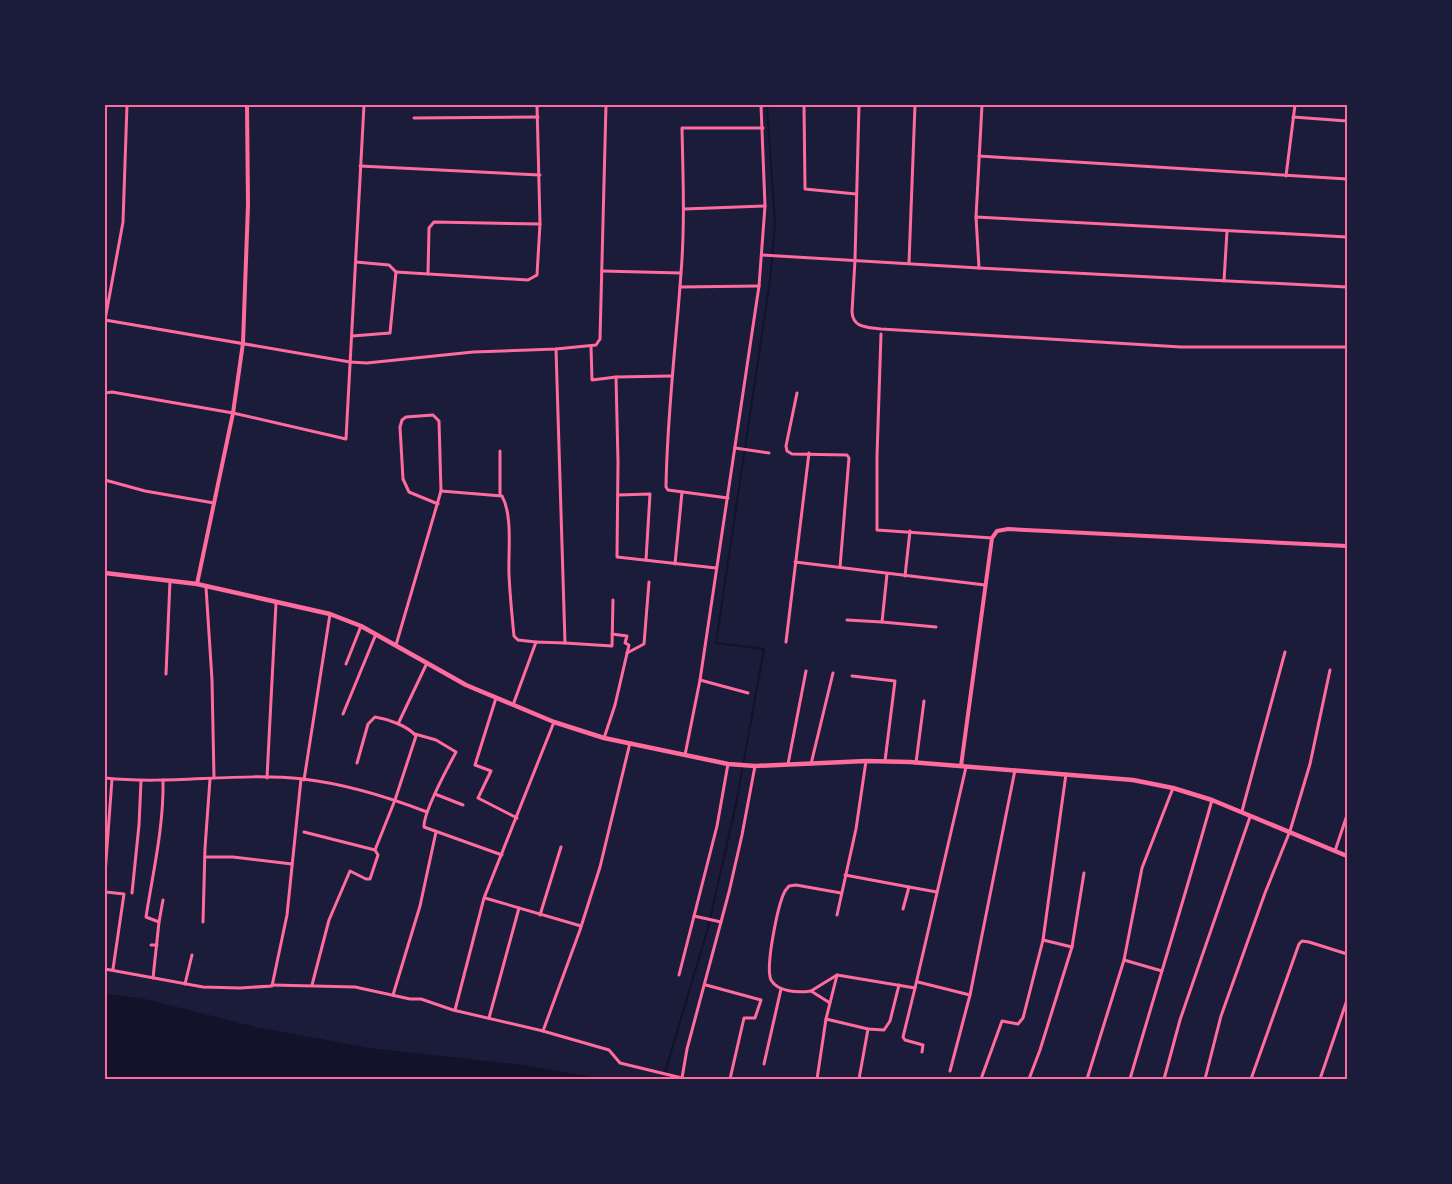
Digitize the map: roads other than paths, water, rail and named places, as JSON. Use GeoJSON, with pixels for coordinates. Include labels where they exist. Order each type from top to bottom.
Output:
{"type":"FeatureCollection","features":[{"type":"Feature","properties":{"kind":"main road"},"geometry":{"type":"LineString","coordinates":[[105,573],[198,584],[330,614],[361,626],[466,685],[554,722],[604,738],[730,764],[753,766],[885,761],[1133,780],[1173,788],[1212,800],[1347,856]]}},
{"type":"Feature","properties":{"kind":"street"},"geometry":{"type":"LineString","coordinates":[[126,105],[123,222],[105,320],[367,363],[596,345],[600,339],[606,105]]}},
{"type":"Feature","properties":{"kind":"street"},"geometry":{"type":"LineString","coordinates":[[198,584],[233,413],[243,343],[248,205],[247,105]]}},
{"type":"Feature","properties":{"kind":"street"},"geometry":{"type":"LineString","coordinates":[[105,393],[112,392],[233,413],[346,439],[364,105]]}},
{"type":"Feature","properties":{"kind":"street"},"geometry":{"type":"LineString","coordinates":[[396,272],[528,280],[534,278],[539,270],[540,224],[537,105]]}},
{"type":"Feature","properties":{"kind":"street"},"geometry":{"type":"LineString","coordinates":[[685,755],[700,680],[764,255],[765,206],[761,105]]}},
{"type":"Feature","properties":{"kind":"street"},"geometry":{"type":"LineString","coordinates":[[804,105],[805,189],[856,194]]}},
{"type":"Feature","properties":{"kind":"street"},"geometry":{"type":"LineString","coordinates":[[859,105],[852,315],[855,323],[861,326],[1181,347],[1347,347]]}},
{"type":"Feature","properties":{"kind":"street"},"geometry":{"type":"LineString","coordinates":[[909,263],[915,105]]}},
{"type":"Feature","properties":{"kind":"street"},"geometry":{"type":"LineString","coordinates":[[979,268],[976,217],[982,105]]}},
{"type":"Feature","properties":{"kind":"street"},"geometry":{"type":"LineString","coordinates":[[1286,176],[1295,105]]}},
{"type":"Feature","properties":{"kind":"street"},"geometry":{"type":"LineString","coordinates":[[414,118],[538,117]]}},
{"type":"Feature","properties":{"kind":"street"},"geometry":{"type":"LineString","coordinates":[[1293,117],[1347,121]]}},
{"type":"Feature","properties":{"kind":"street"},"geometry":{"type":"LineString","coordinates":[[728,498],[682,492],[666,487],[671,376],[680,287],[684,209],[682,128],[763,128]]}},
{"type":"Feature","properties":{"kind":"street"},"geometry":{"type":"LineString","coordinates":[[979,156],[1347,179]]}},
{"type":"Feature","properties":{"kind":"street"},"geometry":{"type":"LineString","coordinates":[[360,166],[540,175]]}},
{"type":"Feature","properties":{"kind":"street"},"geometry":{"type":"LineString","coordinates":[[684,209],[765,206]]}},
{"type":"Feature","properties":{"kind":"street"},"geometry":{"type":"LineString","coordinates":[[976,217],[1347,237]]}},
{"type":"Feature","properties":{"kind":"street"},"geometry":{"type":"LineString","coordinates":[[428,274],[429,231],[432,223],[540,224]]}},
{"type":"Feature","properties":{"kind":"street"},"geometry":{"type":"LineString","coordinates":[[1224,281],[1227,231]]}},
{"type":"Feature","properties":{"kind":"street"},"geometry":{"type":"LineString","coordinates":[[764,255],[1347,287]]}},
{"type":"Feature","properties":{"kind":"street"},"geometry":{"type":"LineString","coordinates":[[352,336],[390,333],[396,272],[392,266],[381,263],[356,262]]}},
{"type":"Feature","properties":{"kind":"street"},"geometry":{"type":"LineString","coordinates":[[602,271],[681,273]]}},
{"type":"Feature","properties":{"kind":"street"},"geometry":{"type":"LineString","coordinates":[[680,287],[759,286]]}},
{"type":"Feature","properties":{"kind":"street"},"geometry":{"type":"LineString","coordinates":[[881,334],[877,456],[878,530],[992,538]]}},
{"type":"Feature","properties":{"kind":"street"},"geometry":{"type":"LineString","coordinates":[[591,346],[592,380],[615,377],[671,376]]}},
{"type":"Feature","properties":{"kind":"street"},"geometry":{"type":"LineString","coordinates":[[556,349],[565,643]]}},
{"type":"Feature","properties":{"kind":"street"},"geometry":{"type":"LineString","coordinates":[[615,377],[617,557],[716,568]]}},
{"type":"Feature","properties":{"kind":"street"},"geometry":{"type":"LineString","coordinates":[[797,393],[786,449],[792,454],[847,455],[849,458],[840,567]]}},
{"type":"Feature","properties":{"kind":"street"},"geometry":{"type":"LineString","coordinates":[[396,645],[438,504],[441,491],[439,421],[433,415],[406,417],[402,420],[400,427],[403,479],[409,492],[438,504]]}},
{"type":"Feature","properties":{"kind":"street"},"geometry":{"type":"LineString","coordinates":[[736,448],[769,453]]}},
{"type":"Feature","properties":{"kind":"street"},"geometry":{"type":"LineString","coordinates":[[500,451],[500,495],[506,503],[508,516],[509,577],[514,636],[518,640],[536,642],[612,646],[613,600]]}},
{"type":"Feature","properties":{"kind":"street"},"geometry":{"type":"LineString","coordinates":[[786,642],[809,453]]}},
{"type":"Feature","properties":{"kind":"street"},"geometry":{"type":"LineString","coordinates":[[105,480],[145,491],[214,503]]}},
{"type":"Feature","properties":{"kind":"street"},"geometry":{"type":"LineString","coordinates":[[441,491],[500,495]]}},
{"type":"Feature","properties":{"kind":"street"},"geometry":{"type":"LineString","coordinates":[[675,564],[682,492]]}},
{"type":"Feature","properties":{"kind":"street"},"geometry":{"type":"LineString","coordinates":[[618,495],[650,494],[646,560]]}},
{"type":"Feature","properties":{"kind":"street"},"geometry":{"type":"LineString","coordinates":[[922,1052],[923,1045],[903,1039],[938,892],[963,767],[992,538],[999,530],[1008,529],[1347,546]]}},
{"type":"Feature","properties":{"kind":"street"},"geometry":{"type":"LineString","coordinates":[[904,576],[910,531]]}},
{"type":"Feature","properties":{"kind":"street"},"geometry":{"type":"LineString","coordinates":[[795,562],[986,585]]}},
{"type":"Feature","properties":{"kind":"street"},"geometry":{"type":"LineString","coordinates":[[882,622],[887,574]]}},
{"type":"Feature","properties":{"kind":"street"},"geometry":{"type":"LineString","coordinates":[[166,674],[170,581]]}},
{"type":"Feature","properties":{"kind":"street"},"geometry":{"type":"LineString","coordinates":[[627,652],[644,644],[649,582]]}},
{"type":"Feature","properties":{"kind":"street"},"geometry":{"type":"LineString","coordinates":[[203,922],[205,857],[212,778],[212,680],[206,586]]}},
{"type":"Feature","properties":{"kind":"street"},"geometry":{"type":"LineString","coordinates":[[267,778],[277,601]]}},
{"type":"Feature","properties":{"kind":"street"},"geometry":{"type":"LineString","coordinates":[[272,985],[287,915],[302,779],[330,614]]}},
{"type":"Feature","properties":{"kind":"street"},"geometry":{"type":"LineString","coordinates":[[847,620],[936,627]]}},
{"type":"Feature","properties":{"kind":"street"},"geometry":{"type":"LineString","coordinates":[[346,664],[361,626]]}},
{"type":"Feature","properties":{"kind":"street"},"geometry":{"type":"LineString","coordinates":[[343,714],[376,634]]}},
{"type":"Feature","properties":{"kind":"street"},"geometry":{"type":"LineString","coordinates":[[604,738],[615,705],[629,645],[625,643],[627,636],[612,634]]}},
{"type":"Feature","properties":{"kind":"street"},"geometry":{"type":"LineString","coordinates":[[513,705],[536,642]]}},
{"type":"Feature","properties":{"kind":"street"},"geometry":{"type":"LineString","coordinates":[[1241,813],[1285,652]]}},
{"type":"Feature","properties":{"kind":"street"},"geometry":{"type":"LineString","coordinates":[[398,724],[427,663]]}},
{"type":"Feature","properties":{"kind":"street"},"geometry":{"type":"LineString","coordinates":[[1205,1079],[1221,1016],[1290,831],[1310,764],[1330,670]]}},
{"type":"Feature","properties":{"kind":"street"},"geometry":{"type":"LineString","coordinates":[[788,765],[806,671]]}},
{"type":"Feature","properties":{"kind":"street"},"geometry":{"type":"LineString","coordinates":[[811,764],[833,674]]}},
{"type":"Feature","properties":{"kind":"street"},"geometry":{"type":"LineString","coordinates":[[852,676],[895,681],[885,761]]}},
{"type":"Feature","properties":{"kind":"street"},"geometry":{"type":"LineString","coordinates":[[700,680],[748,693]]}},
{"type":"Feature","properties":{"kind":"street"},"geometry":{"type":"LineString","coordinates":[[496,698],[475,765],[491,771],[478,798],[517,818]]}},
{"type":"Feature","properties":{"kind":"street"},"geometry":{"type":"LineString","coordinates":[[916,763],[924,700]]}},
{"type":"Feature","properties":{"kind":"street"},"geometry":{"type":"LineString","coordinates":[[357,763],[368,724],[372,719],[378,717],[398,724],[415,734],[436,740],[456,752],[435,794],[424,826],[502,855]]}},
{"type":"Feature","properties":{"kind":"street"},"geometry":{"type":"LineString","coordinates":[[455,1010],[484,897],[554,722]]}},
{"type":"Feature","properties":{"kind":"street"},"geometry":{"type":"LineString","coordinates":[[375,850],[395,800],[416,739],[415,734]]}},
{"type":"Feature","properties":{"kind":"street"},"geometry":{"type":"LineString","coordinates":[[543,1031],[600,867],[630,743]]}},
{"type":"Feature","properties":{"kind":"street"},"geometry":{"type":"LineString","coordinates":[[837,915],[856,829],[866,761]]}},
{"type":"Feature","properties":{"kind":"street"},"geometry":{"type":"LineString","coordinates":[[679,975],[696,917],[730,764]]}},
{"type":"Feature","properties":{"kind":"street"},"geometry":{"type":"LineString","coordinates":[[105,969],[185,984],[240,988],[272,985],[355,987],[393,996],[421,999],[609,1050],[620,1064],[684,1078],[689,1042],[742,835],[753,766]]}},
{"type":"Feature","properties":{"kind":"street"},"geometry":{"type":"LineString","coordinates":[[950,1071],[969,995],[1015,770]]}},
{"type":"Feature","properties":{"kind":"street"},"geometry":{"type":"LineString","coordinates":[[981,1079],[1002,1021],[1018,1024],[1023,1018],[1043,940],[1066,774]]}},
{"type":"Feature","properties":{"kind":"street"},"geometry":{"type":"LineString","coordinates":[[105,778],[141,781],[212,778],[302,779],[395,800],[427,813]]}},
{"type":"Feature","properties":{"kind":"street"},"geometry":{"type":"LineString","coordinates":[[105,874],[112,779]]}},
{"type":"Feature","properties":{"kind":"street"},"geometry":{"type":"LineString","coordinates":[[159,922],[146,917],[163,805],[163,780]]}},
{"type":"Feature","properties":{"kind":"street"},"geometry":{"type":"LineString","coordinates":[[132,893],[141,781]]}},
{"type":"Feature","properties":{"kind":"street"},"geometry":{"type":"LineString","coordinates":[[1088,1079],[1124,960],[1142,868],[1173,788]]}},
{"type":"Feature","properties":{"kind":"street"},"geometry":{"type":"LineString","coordinates":[[435,794],[463,805]]}},
{"type":"Feature","properties":{"kind":"street"},"geometry":{"type":"LineString","coordinates":[[1130,1079],[1212,800]]}},
{"type":"Feature","properties":{"kind":"street"},"geometry":{"type":"LineString","coordinates":[[1335,851],[1347,814]]}},
{"type":"Feature","properties":{"kind":"street"},"geometry":{"type":"LineString","coordinates":[[1164,1079],[1180,1020],[1250,817]]}},
{"type":"Feature","properties":{"kind":"street"},"geometry":{"type":"LineString","coordinates":[[304,832],[375,850],[378,855],[370,879],[351,871],[328,920],[312,985]]}},
{"type":"Feature","properties":{"kind":"street"},"geometry":{"type":"LineString","coordinates":[[393,996],[420,906],[435,832]]}},
{"type":"Feature","properties":{"kind":"street"},"geometry":{"type":"LineString","coordinates":[[540,915],[561,847]]}},
{"type":"Feature","properties":{"kind":"street"},"geometry":{"type":"LineString","coordinates":[[205,857],[233,857],[292,864]]}},
{"type":"Feature","properties":{"kind":"street"},"geometry":{"type":"LineString","coordinates":[[1029,1079],[1071,947],[1084,873]]}},
{"type":"Feature","properties":{"kind":"street"},"geometry":{"type":"LineString","coordinates":[[846,875],[938,892]]}},
{"type":"Feature","properties":{"kind":"street"},"geometry":{"type":"LineString","coordinates":[[842,893],[799,885],[789,886],[784,891],[774,933],[771,980],[781,989],[801,992],[811,991],[837,975],[915,988]]}},
{"type":"Feature","properties":{"kind":"street"},"geometry":{"type":"LineString","coordinates":[[903,909],[909,887]]}},
{"type":"Feature","properties":{"kind":"street"},"geometry":{"type":"LineString","coordinates":[[105,890],[124,894],[113,969]]}},
{"type":"Feature","properties":{"kind":"street"},"geometry":{"type":"LineString","coordinates":[[484,897],[581,926]]}},
{"type":"Feature","properties":{"kind":"street"},"geometry":{"type":"LineString","coordinates":[[153,978],[163,900]]}},
{"type":"Feature","properties":{"kind":"street"},"geometry":{"type":"LineString","coordinates":[[489,1018],[519,908]]}},
{"type":"Feature","properties":{"kind":"street"},"geometry":{"type":"LineString","coordinates":[[696,917],[721,922]]}},
{"type":"Feature","properties":{"kind":"street"},"geometry":{"type":"LineString","coordinates":[[1043,940],[1071,947]]}},
{"type":"Feature","properties":{"kind":"street"},"geometry":{"type":"LineString","coordinates":[[1251,1079],[1299,944],[1302,941],[1309,942],[1347,954]]}},
{"type":"Feature","properties":{"kind":"street"},"geometry":{"type":"LineString","coordinates":[[151,945],[157,945]]}},
{"type":"Feature","properties":{"kind":"street"},"geometry":{"type":"LineString","coordinates":[[185,984],[192,955]]}},
{"type":"Feature","properties":{"kind":"street"},"geometry":{"type":"LineString","coordinates":[[1124,960],[1162,971]]}},
{"type":"Feature","properties":{"kind":"street"},"geometry":{"type":"LineString","coordinates":[[817,1079],[826,1019],[837,975]]}},
{"type":"Feature","properties":{"kind":"street"},"geometry":{"type":"LineString","coordinates":[[918,982],[969,995]]}},
{"type":"Feature","properties":{"kind":"street"},"geometry":{"type":"LineString","coordinates":[[705,985],[761,999],[755,1018],[744,1018],[730,1079]]}},
{"type":"Feature","properties":{"kind":"street"},"geometry":{"type":"LineString","coordinates":[[826,1019],[878,1031],[886,1028],[891,1018],[899,985]]}},
{"type":"Feature","properties":{"kind":"street"},"geometry":{"type":"LineString","coordinates":[[764,1064],[781,989]]}},
{"type":"Feature","properties":{"kind":"street"},"geometry":{"type":"LineString","coordinates":[[811,991],[830,1002]]}},
{"type":"Feature","properties":{"kind":"street"},"geometry":{"type":"LineString","coordinates":[[1320,1079],[1347,1000]]}},
{"type":"Feature","properties":{"kind":"street"},"geometry":{"type":"LineString","coordinates":[[859,1079],[868,1029]]}},
{"type":"Feature","properties":{"kind":"waterway"},"geometry":{"type":"LineString","coordinates":[[663,1079],[708,928],[736,804],[764,649],[716,643],[770,280],[775,223],[767,105]]}}]}
